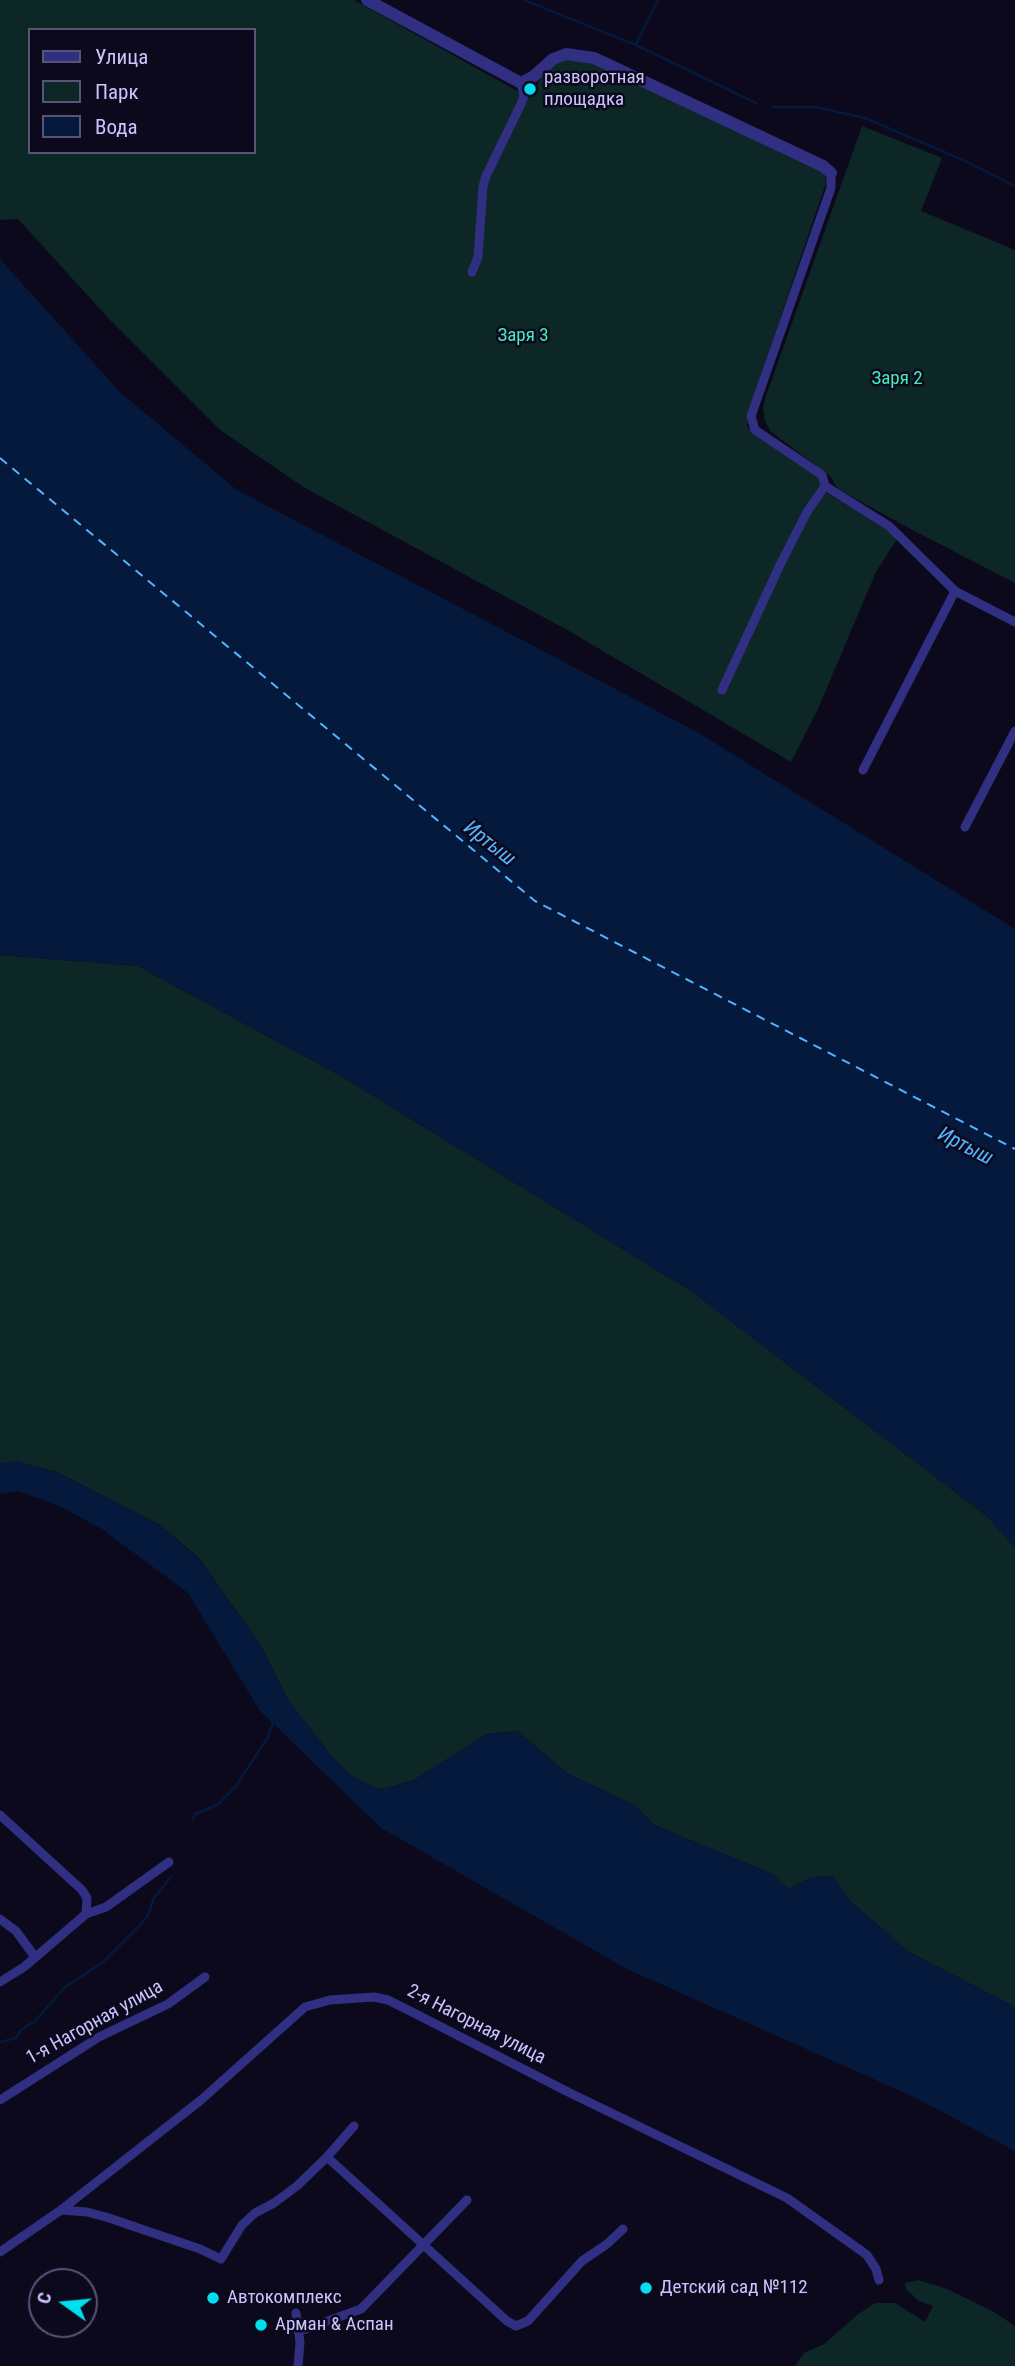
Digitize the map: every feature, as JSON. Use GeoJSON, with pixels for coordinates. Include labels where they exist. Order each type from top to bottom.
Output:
{"type":"FeatureCollection","features":[{"type":"Feature","properties":{"kind":"street"},"geometry":{"type":"LineString","coordinates":[[367,0],[521,83],[524,96],[521,104],[485,176],[478,257],[472,272]]}},
{"type":"Feature","properties":{"kind":"street"},"geometry":{"type":"LineString","coordinates":[[521,83],[566,54],[594,58],[823,166],[831,173],[831,188],[751,416],[755,430],[821,475],[825,486],[889,526],[955,591],[1015,622]]}},
{"type":"Feature","properties":{"kind":"street"},"geometry":{"type":"LineString","coordinates":[[722,690],[807,512],[825,486]]}},
{"type":"Feature","properties":{"kind":"street"},"geometry":{"type":"LineString","coordinates":[[863,771],[955,591]]}},
{"type":"Feature","properties":{"kind":"street"},"geometry":{"type":"LineString","coordinates":[[965,827],[1015,731]]}},
{"type":"Feature","properties":{"kind":"street"},"geometry":{"type":"LineString","coordinates":[[0,1815],[82,1890],[87,1898],[86,1914]]}},
{"type":"Feature","properties":{"kind":"street"},"geometry":{"type":"LineString","coordinates":[[0,1982],[18,1972],[86,1914],[106,1907],[169,1862]]}},
{"type":"Feature","properties":{"kind":"street"},"geometry":{"type":"LineString","coordinates":[[0,1920],[16,1931],[35,1957]]}},
{"type":"Feature","properties":{"kind":"street","name":"1-я Нагорная улица"},"geometry":{"type":"LineString","coordinates":[[0,2099],[99,2037],[168,2004],[205,1977]]}},
{"type":"Feature","properties":{"kind":"street","name":"2-я Нагорная улица"},"geometry":{"type":"LineString","coordinates":[[0,2252],[61,2210],[201,2101],[304,2007],[331,2000],[374,1997],[388,2000],[568,2092],[787,2198],[867,2255],[879,2280]]}},
{"type":"Feature","properties":{"kind":"street"},"geometry":{"type":"LineString","coordinates":[[61,2210],[87,2212],[109,2218],[222,2259],[248,2219],[297,2186],[354,2126]]}},
{"type":"Feature","properties":{"kind":"street"},"geometry":{"type":"LineString","coordinates":[[327,2157],[516,2326],[528,2320],[582,2261],[623,2229]]}},
{"type":"Feature","properties":{"kind":"street"},"geometry":{"type":"LineString","coordinates":[[300,2331],[361,2309],[467,2200]]}},
{"type":"Feature","properties":{"kind":"street"},"geometry":{"type":"LineString","coordinates":[[296,2313],[300,2331],[298,2366]]}},
{"type":"Feature","properties":{"kind":"green space","name":"Заря 3"},"geometry":{"type":"Polygon","coordinates":[[[0,0],[354,0],[530,98],[546,69],[564,58],[579,57],[821,171],[826,178],[825,186],[753,398],[747,426],[756,436],[814,472],[822,482],[820,489],[893,533],[897,539],[876,572],[818,709],[791,762],[569,631],[305,488],[220,430],[110,320],[18,219],[0,220],[0,0]]]}},
{"type":"Feature","properties":{"kind":"green space","name":"Заря 2"},"geometry":{"type":"Polygon","coordinates":[[[862,126],[942,158],[921,211],[1015,250],[1015,583],[838,489],[830,476],[770,431],[765,421],[763,407],[766,396],[862,126]]]}},
{"type":"Feature","properties":{"kind":"green space"},"geometry":{"type":"Polygon","coordinates":[[[0,955],[138,966],[341,1076],[691,1291],[988,1517],[1015,1548],[1015,2007],[909,1952],[850,1901],[833,1876],[812,1877],[789,1889],[772,1874],[654,1825],[634,1805],[568,1774],[517,1731],[487,1734],[414,1780],[380,1790],[351,1776],[329,1753],[288,1700],[260,1644],[197,1556],[158,1524],[57,1472],[15,1461],[0,1464],[0,955]]]}},
{"type":"Feature","properties":{"kind":"green space"},"geometry":{"type":"Polygon","coordinates":[[[918,2280],[947,2289],[994,2312],[1015,2326],[1015,2366],[795,2366],[804,2353],[824,2344],[875,2303],[895,2303],[925,2322],[933,2306],[919,2301],[906,2289],[905,2283],[918,2280]]]}},
{"type":"Feature","properties":{"kind":"water","name":"Иртыш"},"geometry":{"type":"Polygon","coordinates":[[[0,259],[120,392],[237,490],[697,732],[1015,929],[1015,1548],[988,1517],[691,1291],[341,1076],[138,966],[0,955],[0,259]]]}},
{"type":"Feature","properties":{"kind":"water"},"geometry":{"type":"Polygon","coordinates":[[[15,1461],[57,1472],[158,1524],[197,1557],[260,1644],[288,1700],[329,1753],[351,1776],[381,1790],[414,1780],[487,1734],[517,1731],[568,1774],[634,1805],[654,1825],[772,1874],[789,1889],[812,1877],[833,1876],[850,1901],[909,1952],[1015,2007],[1015,2151],[914,2097],[627,1969],[381,1828],[260,1711],[188,1593],[102,1529],[61,1507],[19,1491],[0,1494],[0,1464],[15,1461]]]}},
{"type":"Feature","properties":{"kind":"waterway"},"geometry":{"type":"LineString","coordinates":[[524,0],[636,45],[756,103]]}},
{"type":"Feature","properties":{"kind":"waterway"},"geometry":{"type":"LineString","coordinates":[[636,44],[658,0]]}},
{"type":"Feature","properties":{"kind":"waterway"},"geometry":{"type":"LineString","coordinates":[[772,107],[816,107],[865,118],[963,160],[1015,186]]}},
{"type":"Feature","properties":{"kind":"waterway"},"geometry":{"type":"LineString","coordinates":[[192,1820],[195,1814],[217,1805],[236,1786],[268,1737],[273,1723]]}},
{"type":"Feature","properties":{"kind":"waterway"},"geometry":{"type":"LineString","coordinates":[[0,2042],[16,2038],[64,1988],[102,1963],[142,1923],[154,1898],[171,1877]]}},
{"type":"Feature","properties":{"kind":"ferry route"},"geometry":{"type":"LineString","coordinates":[[0,458],[535,901],[1015,1149]]}},
{"type":"Feature","properties":{"kind":"place","name":"разворотная площадка"},"geometry":{"type":"Point","coordinates":[530,89]}},
{"type":"Feature","properties":{"kind":"place","name":"Детский сад №112"},"geometry":{"type":"Point","coordinates":[646,2288]}},
{"type":"Feature","properties":{"kind":"place","name":"Автокомплекс"},"geometry":{"type":"Point","coordinates":[213,2298]}},
{"type":"Feature","properties":{"kind":"place","name":"Арман & Аспан"},"geometry":{"type":"Point","coordinates":[261,2325]}}]}
